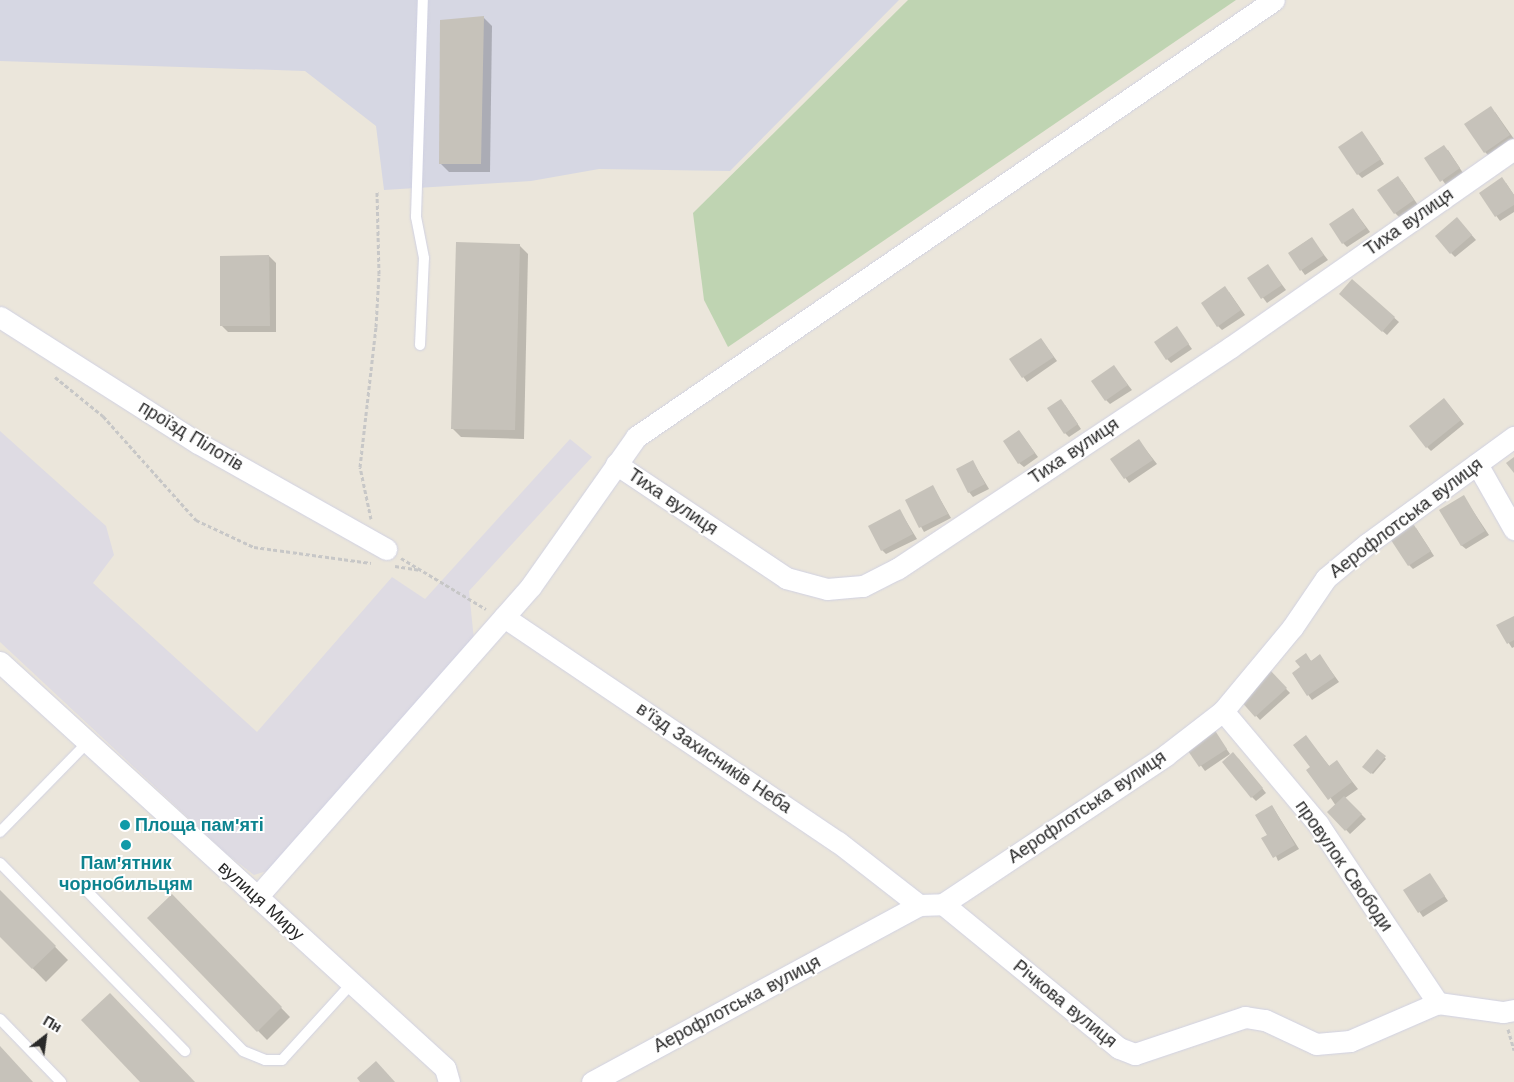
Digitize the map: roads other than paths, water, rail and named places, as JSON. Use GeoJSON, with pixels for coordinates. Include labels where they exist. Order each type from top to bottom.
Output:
{"type":"FeatureCollection","features":[{"type":"Feature","properties":{"kind":"street"},"geometry":{"type":"LineString","coordinates":[[256,897],[531,586],[636,437],[1274,0]]}},
{"type":"Feature","properties":{"kind":"street","name":"Тиха вулиця"},"geometry":{"type":"LineString","coordinates":[[616,464],[786,578],[826,589],[863,586],[897,569],[1231,347],[1514,149]]}},
{"type":"Feature","properties":{"kind":"street","name":"проїзд Пілотів"},"geometry":{"type":"LineString","coordinates":[[0,316],[383,559]]}},
{"type":"Feature","properties":{"kind":"street","name":"Аерофлотська вулиця"},"geometry":{"type":"LineString","coordinates":[[592,1082],[919,905],[943,904],[1166,755],[1223,711],[1292,628],[1326,578],[1367,544],[1514,437]]}},
{"type":"Feature","properties":{"kind":"street"},"geometry":{"type":"LineString","coordinates":[[1477,464],[1514,529]]}},
{"type":"Feature","properties":{"kind":"street","name":"в'їзд Захисників Неба"},"geometry":{"type":"LineString","coordinates":[[504,617],[838,842],[919,905]]}},
{"type":"Feature","properties":{"kind":"street","name":"вулиця Миру"},"geometry":{"type":"LineString","coordinates":[[0,662],[451,1077]]}},
{"type":"Feature","properties":{"kind":"street","name":"провулок Свободи"},"geometry":{"type":"LineString","coordinates":[[1223,711],[1318,824],[1438,1003]]}},
{"type":"Feature","properties":{"kind":"street","name":"Річкова вулиця"},"geometry":{"type":"LineString","coordinates":[[943,904],[1119,1048],[1136,1054],[1245,1017],[1265,1020],[1316,1044],[1350,1041],[1438,1003]]}},
{"type":"Feature","properties":{"kind":"street"},"geometry":{"type":"LineString","coordinates":[[1438,1003],[1503,1012],[1514,1010]]}},
{"type":"Feature","properties":{"kind":"lane"},"geometry":{"type":"LineString","coordinates":[[420,345],[424,258],[416,218],[423,0]]}},
{"type":"Feature","properties":{"kind":"lane"},"geometry":{"type":"LineString","coordinates":[[0,832],[87,743]]}},
{"type":"Feature","properties":{"kind":"lane"},"geometry":{"type":"LineString","coordinates":[[0,863],[185,1051]]}},
{"type":"Feature","properties":{"kind":"lane"},"geometry":{"type":"LineString","coordinates":[[87,891],[243,1051],[265,1060],[282,1060],[352,984]]}},
{"type":"Feature","properties":{"kind":"lane"},"geometry":{"type":"LineString","coordinates":[[0,1018],[61,1082]]}},
{"type":"Feature","properties":{"kind":"place","name":"Площа пам'яті"},"geometry":{"type":"Point","coordinates":[125,825]}},
{"type":"Feature","properties":{"kind":"place","name":"Пам'ятник чорнобильцям"},"geometry":{"type":"Point","coordinates":[126,845]}}]}
